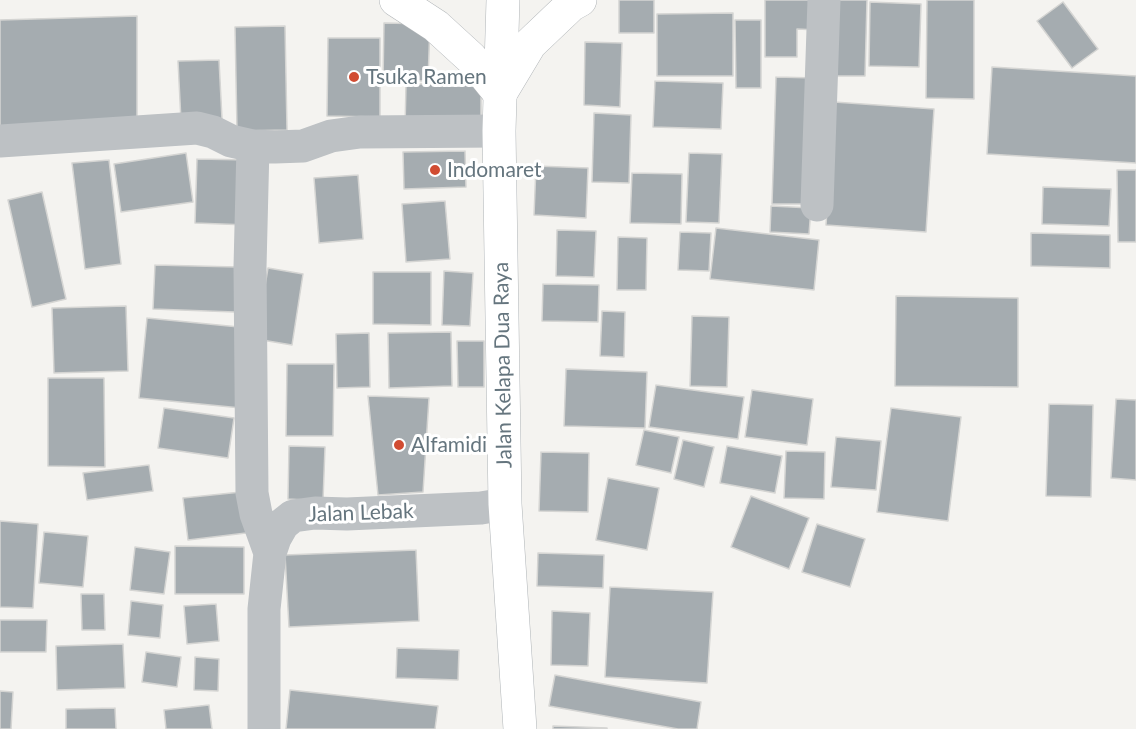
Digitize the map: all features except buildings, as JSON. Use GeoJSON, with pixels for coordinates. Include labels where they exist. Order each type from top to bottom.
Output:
{"type":"FeatureCollection","features":[{"type":"Feature","properties":{"kind":"main road"},"geometry":{"type":"LineString","coordinates":[[396,0],[436,26],[471,58],[500,94],[530,44],[571,4],[580,0]]}},
{"type":"Feature","properties":{"kind":"main road","name":"Jalan Kelapa Dua Raya"},"geometry":{"type":"LineString","coordinates":[[503,0],[499,131],[505,504],[520,729]]}},
{"type":"Feature","properties":{"kind":"street"},"geometry":{"type":"LineString","coordinates":[[818,205],[824,0]]}},
{"type":"Feature","properties":{"kind":"street"},"geometry":{"type":"LineString","coordinates":[[0,141],[197,128],[213,132],[231,141],[253,146],[275,147],[303,146],[331,136],[360,132],[499,131]]}},
{"type":"Feature","properties":{"kind":"street"},"geometry":{"type":"LineString","coordinates":[[253,146],[250,267],[252,493],[256,514],[270,553]]}},
{"type":"Feature","properties":{"kind":"street","name":"Jalan Lebak"},"geometry":{"type":"LineString","coordinates":[[264,729],[264,609],[270,553],[283,524],[293,516],[315,513],[347,514],[482,508],[505,504]]}},
{"type":"Feature","properties":{"kind":"place","name":"Tsuka Ramen"},"geometry":{"type":"Point","coordinates":[354,77]}},
{"type":"Feature","properties":{"kind":"place","name":"Indomaret"},"geometry":{"type":"Point","coordinates":[435,170]}},
{"type":"Feature","properties":{"kind":"place","name":"Alfamidi"},"geometry":{"type":"Point","coordinates":[399,445]}}]}
